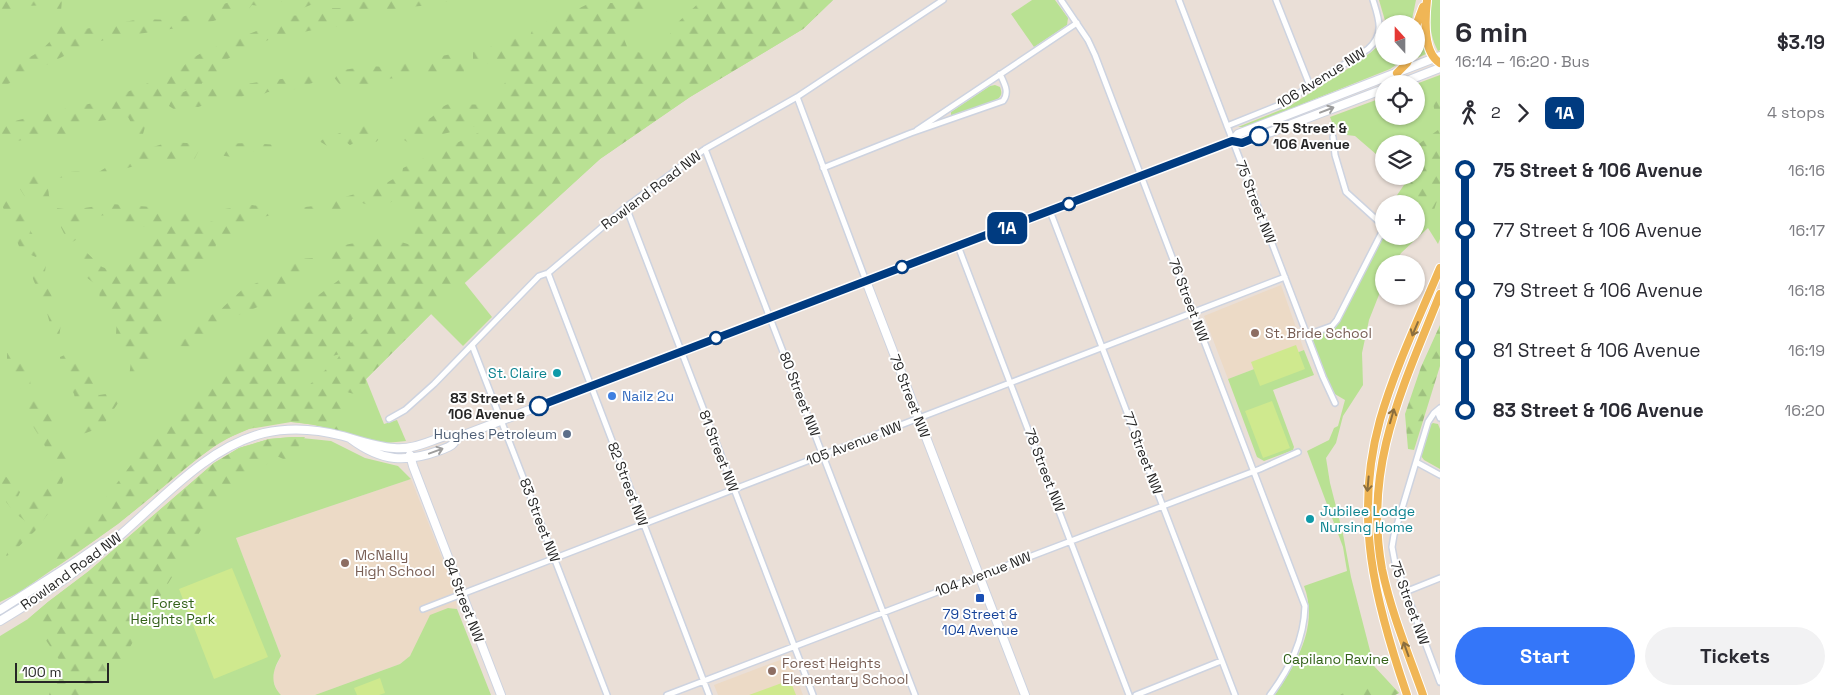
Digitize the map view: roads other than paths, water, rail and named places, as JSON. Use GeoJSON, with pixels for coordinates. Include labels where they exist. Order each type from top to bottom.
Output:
{"type":"FeatureCollection","features":[{"type":"Feature","properties":{"kind":"main road"},"geometry":{"type":"LineString","coordinates":[[1420,15],[1426,0]]}},
{"type":"Feature","properties":{"kind":"main road"},"geometry":{"type":"LineString","coordinates":[[1426,0],[1425,25],[1430,49],[1438,59]]}},
{"type":"Feature","properties":{"kind":"main road","name":"106 Avenue NW"},"geometry":{"type":"LineString","coordinates":[[409,448],[446,436],[456,438],[502,421],[1142,176],[1232,141],[1238,134],[1396,73],[1438,59]]}},
{"type":"Feature","properties":{"kind":"main road"},"geometry":{"type":"LineString","coordinates":[[1396,73],[1405,65]]}},
{"type":"Feature","properties":{"kind":"main road"},"geometry":{"type":"LineString","coordinates":[[1422,75],[1440,68]]}},
{"type":"Feature","properties":{"kind":"main road","name":"106 Avenue NW"},"geometry":{"type":"LineString","coordinates":[[1232,141],[1242,143],[1375,92]]}},
{"type":"Feature","properties":{"kind":"main road"},"geometry":{"type":"LineString","coordinates":[[1407,695],[1385,629],[1373,577],[1368,542],[1368,494],[1374,447],[1384,407],[1440,268]]}},
{"type":"Feature","properties":{"kind":"main road","name":"79 Street NW"},"geometry":{"type":"LineString","coordinates":[[866,281],[1025,695]]}},
{"type":"Feature","properties":{"kind":"main road"},"geometry":{"type":"LineString","coordinates":[[1423,695],[1396,624],[1387,591],[1379,544],[1377,500],[1381,462],[1394,410],[1411,363],[1440,294]]}},
{"type":"Feature","properties":{"kind":"main road","name":"Rowland Road NW"},"geometry":{"type":"LineString","coordinates":[[0,610],[78,561],[139,517],[214,455],[249,438],[277,431],[306,429],[375,446],[395,449],[409,448]]}},
{"type":"Feature","properties":{"kind":"main road","name":"106 Avenue NW"},"geometry":{"type":"LineString","coordinates":[[411,459],[452,446],[456,438]]}},
{"type":"Feature","properties":{"kind":"main road","name":"Rowland Road NW"},"geometry":{"type":"LineString","coordinates":[[351,439],[363,448],[377,454],[393,458],[411,459]]}},
{"type":"Feature","properties":{"kind":"main road","name":"84 Street NW"},"geometry":{"type":"LineString","coordinates":[[409,448],[411,459],[501,695]]}},
{"type":"Feature","properties":{"kind":"main road","name":"Rowland Road NW"},"geometry":{"type":"LineString","coordinates":[[0,621],[62,582],[127,530],[139,517]]}},
{"type":"Feature","properties":{"kind":"street","name":"Rowland Road NW"},"geometry":{"type":"LineString","coordinates":[[389,419],[405,410],[427,391],[539,276],[548,273],[626,206],[705,150],[797,97],[943,0]]}},
{"type":"Feature","properties":{"kind":"street","name":"76 Street NW"},"geometry":{"type":"LineString","coordinates":[[1060,0],[1088,40],[1095,55],[1305,606],[1300,641],[1283,676],[1270,695]]}},
{"type":"Feature","properties":{"kind":"street","name":"75 Street NW"},"geometry":{"type":"LineString","coordinates":[[1179,0],[1328,390],[1335,403]]}},
{"type":"Feature","properties":{"kind":"street"},"geometry":{"type":"LineString","coordinates":[[1276,0],[1310,86]]}},
{"type":"Feature","properties":{"kind":"street","name":"106 Avenue NW"},"geometry":{"type":"LineString","coordinates":[[1227,126],[1282,104],[1368,49],[1376,39],[1380,25],[1373,0]]}},
{"type":"Feature","properties":{"kind":"street"},"geometry":{"type":"LineString","coordinates":[[911,134],[1076,23]]}},
{"type":"Feature","properties":{"kind":"street"},"geometry":{"type":"LineString","coordinates":[[823,168],[1003,101],[1007,91],[1000,74]]}},
{"type":"Feature","properties":{"kind":"street","name":"79 Street NW"},"geometry":{"type":"LineString","coordinates":[[797,97],[866,281]]}},
{"type":"Feature","properties":{"kind":"street"},"geometry":{"type":"LineString","coordinates":[[1307,335],[1332,326],[1337,320],[1382,232],[1382,226],[1346,192],[1335,155],[1332,137]]}},
{"type":"Feature","properties":{"kind":"street","name":"80 Street NW"},"geometry":{"type":"LineString","coordinates":[[705,150],[915,695]]}},
{"type":"Feature","properties":{"kind":"street","name":"81 Street NW"},"geometry":{"type":"LineString","coordinates":[[626,206],[813,695]]}},
{"type":"Feature","properties":{"kind":"street","name":"77 Street NW"},"geometry":{"type":"LineString","coordinates":[[1050,211],[1235,695]]}},
{"type":"Feature","properties":{"kind":"street","name":"78 Street NW"},"geometry":{"type":"LineString","coordinates":[[958,246],[1012,382],[1129,695]]}},
{"type":"Feature","properties":{"kind":"street","name":"82 Street NW"},"geometry":{"type":"LineString","coordinates":[[548,273],[709,695]]}},
{"type":"Feature","properties":{"kind":"street","name":"105 Avenue NW"},"geometry":{"type":"LineString","coordinates":[[423,609],[1285,277]]}},
{"type":"Feature","properties":{"kind":"street","name":"83 Street NW"},"geometry":{"type":"LineString","coordinates":[[472,345],[607,695]]}},
{"type":"Feature","properties":{"kind":"street"},"geometry":{"type":"LineString","coordinates":[[1438,409],[1440,418]]}},
{"type":"Feature","properties":{"kind":"street","name":"75 Street NW"},"geometry":{"type":"LineString","coordinates":[[1438,409],[1428,422],[1393,541],[1393,558],[1440,682]]}},
{"type":"Feature","properties":{"kind":"street","name":"104 Avenue NW"},"geometry":{"type":"LineString","coordinates":[[667,695],[1254,471],[1298,452]]}},
{"type":"Feature","properties":{"kind":"street"},"geometry":{"type":"LineString","coordinates":[[1416,462],[1440,475]]}},
{"type":"Feature","properties":{"kind":"street"},"geometry":{"type":"LineString","coordinates":[[1405,592],[1440,578]]}},
{"type":"Feature","properties":{"kind":"street"},"geometry":{"type":"LineString","coordinates":[[1136,695],[1222,661]]}},
{"type":"Feature","properties":{"kind":"place","name":"75 Street & 106 Avenue"},"geometry":{"type":"Point","coordinates":[1259,136]}},
{"type":"Feature","properties":{"kind":"place","name":"St. Bride School"},"geometry":{"type":"Point","coordinates":[1255,333]}},
{"type":"Feature","properties":{"kind":"place","name":"St. Claire"},"geometry":{"type":"Point","coordinates":[557,373]}},
{"type":"Feature","properties":{"kind":"place","name":"Nailz 2u"},"geometry":{"type":"Point","coordinates":[612,396]}},
{"type":"Feature","properties":{"kind":"place","name":"83 Street & 106 Avenue"},"geometry":{"type":"Point","coordinates":[539,406]}},
{"type":"Feature","properties":{"kind":"place","name":"Hughes Petroleum"},"geometry":{"type":"Point","coordinates":[567,434]}},
{"type":"Feature","properties":{"kind":"place","name":"Jubilee Lodge Nursing Home"},"geometry":{"type":"Point","coordinates":[1310,519]}},
{"type":"Feature","properties":{"kind":"place","name":"McNally High School"},"geometry":{"type":"Point","coordinates":[345,563]}},
{"type":"Feature","properties":{"kind":"place","name":"79 Street & 104 Avenue"},"geometry":{"type":"Point","coordinates":[980,598]}},
{"type":"Feature","properties":{"kind":"place","name":"Forest Heights Elementary School"},"geometry":{"type":"Point","coordinates":[772,671]}},
{"type":"Feature","properties":{"kind":"park label","name":"Forest Heights Park"},"geometry":{"type":"Point","coordinates":[173,612]}},
{"type":"Feature","properties":{"kind":"park label","name":"Capilano Ravine"},"geometry":{"type":"Point","coordinates":[1336,659]}}]}
